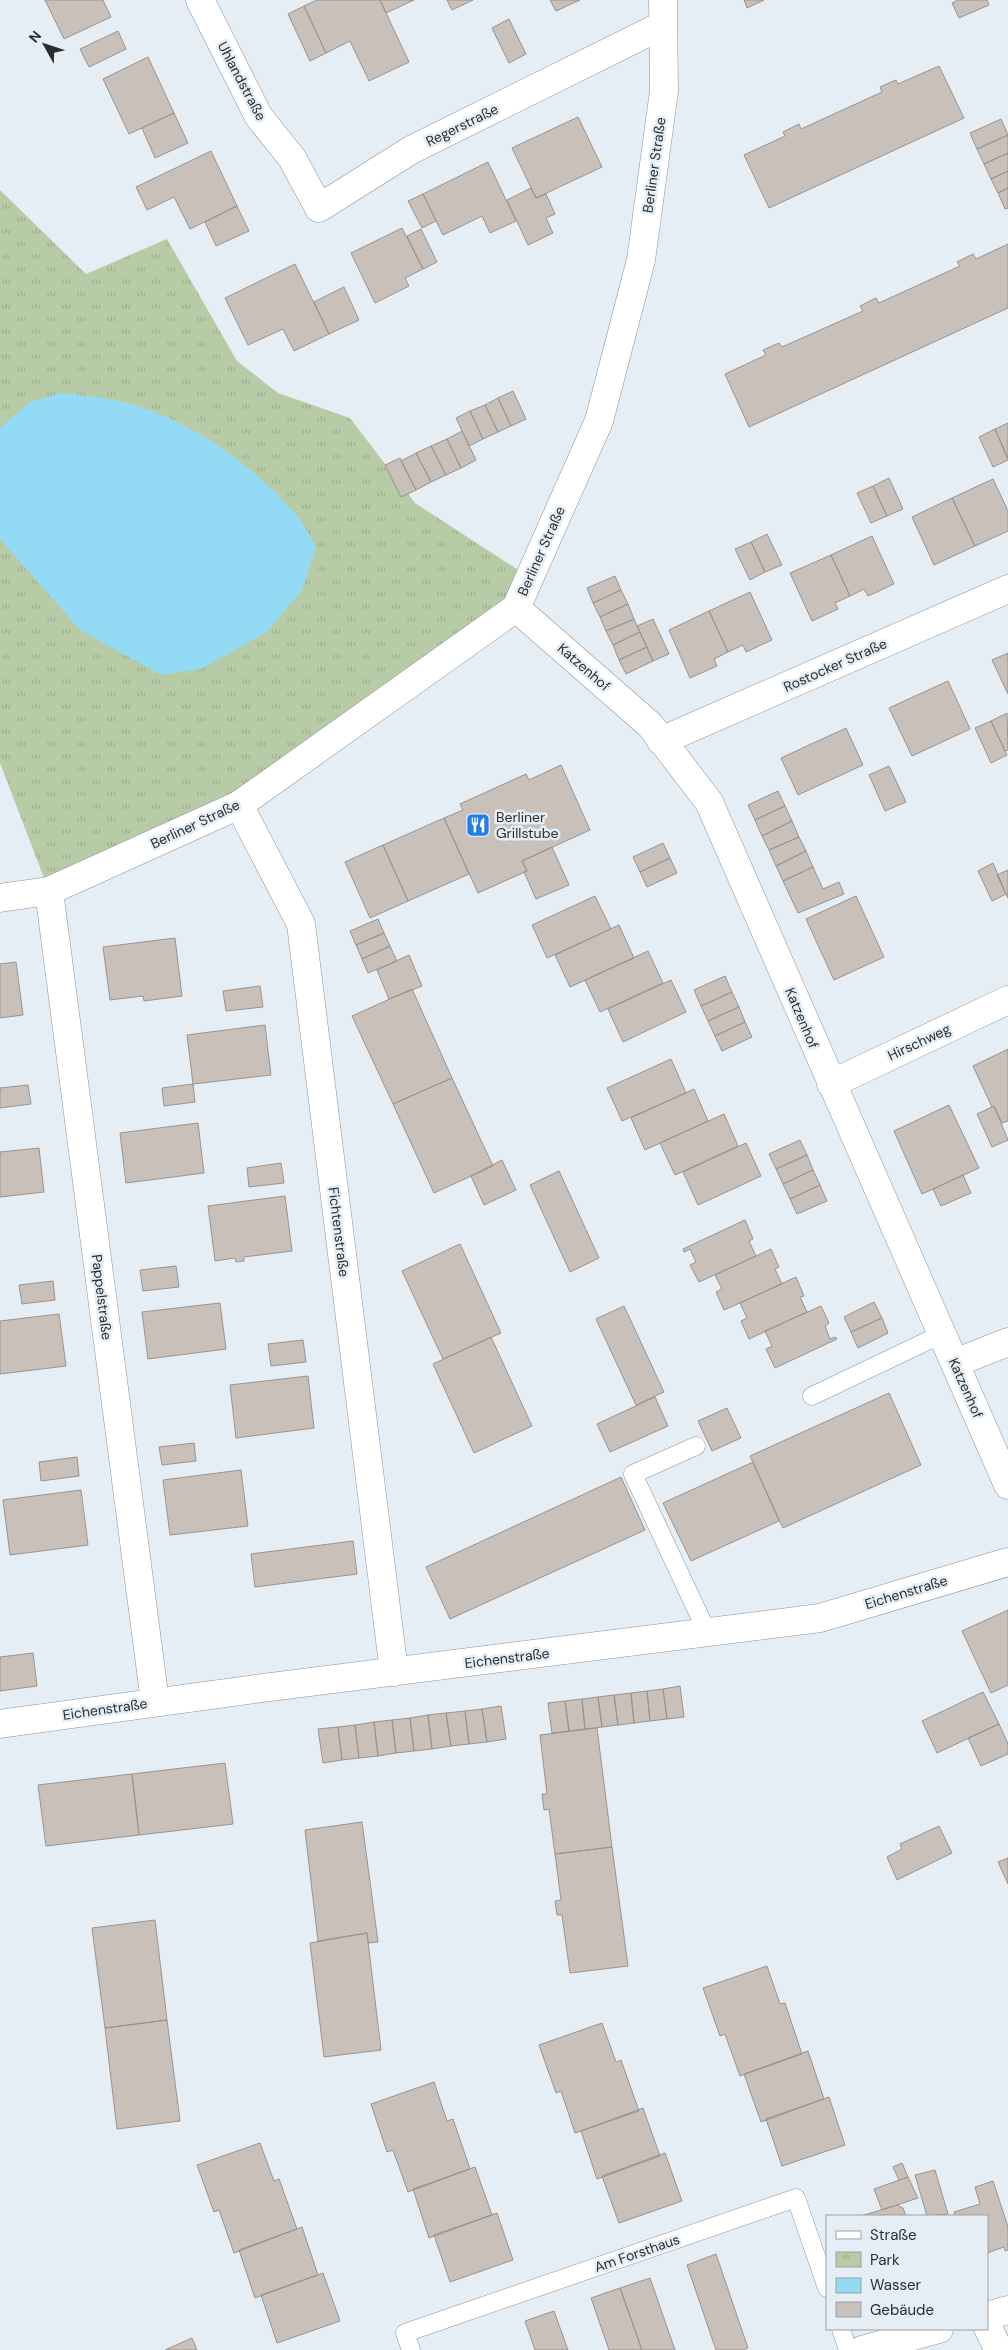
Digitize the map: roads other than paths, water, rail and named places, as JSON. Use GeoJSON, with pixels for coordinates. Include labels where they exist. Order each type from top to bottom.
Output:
{"type":"FeatureCollection","features":[{"type":"Feature","properties":{"kind":"street","name":"Uhlandstraße"},"geometry":{"type":"LineString","coordinates":[[200,0],[259,117],[292,158]]}},
{"type":"Feature","properties":{"kind":"street","name":"Regerstraße"},"geometry":{"type":"LineString","coordinates":[[292,158],[319,208],[411,150],[663,13]]}},
{"type":"Feature","properties":{"kind":"street","name":"Berliner Straße"},"geometry":{"type":"LineString","coordinates":[[0,898],[49,891],[239,805],[516,608],[599,421],[641,260],[664,91],[663,13]]}},
{"type":"Feature","properties":{"kind":"street","name":"Rostocker Straße"},"geometry":{"type":"LineString","coordinates":[[661,741],[1008,589]]}},
{"type":"Feature","properties":{"kind":"street","name":"Katzenhof"},"geometry":{"type":"LineString","coordinates":[[516,608],[650,725],[708,802],[1008,1485]]}},
{"type":"Feature","properties":{"kind":"street","name":"Fichtenstraße"},"geometry":{"type":"LineString","coordinates":[[239,805],[301,924],[394,1672]]}},
{"type":"Feature","properties":{"kind":"street","name":"Pappelstraße"},"geometry":{"type":"LineString","coordinates":[[49,891],[155,1702]]}},
{"type":"Feature","properties":{"kind":"street","name":"Hirschweg"},"geometry":{"type":"LineString","coordinates":[[831,1084],[1008,1000]]}},
{"type":"Feature","properties":{"kind":"street"},"geometry":{"type":"LineString","coordinates":[[955,1363],[1008,1342]]}},
{"type":"Feature","properties":{"kind":"street","name":"Eichenstraße"},"geometry":{"type":"LineString","coordinates":[[0,1724],[155,1702],[820,1618],[1008,1562]]}},
{"type":"Feature","properties":{"kind":"street"},"geometry":{"type":"LineString","coordinates":[[988,2316],[1008,2310]]}},
{"type":"Feature","properties":{"kind":"street"},"geometry":{"type":"LineString","coordinates":[[988,2328],[999,2350]]}},
{"type":"Feature","properties":{"kind":"street"},"geometry":{"type":"LineString","coordinates":[[862,2350],[935,2330]]}},
{"type":"Feature","properties":{"kind":"lane"},"geometry":{"type":"LineString","coordinates":[[812,1396],[942,1334]]}},
{"type":"Feature","properties":{"kind":"lane"},"geometry":{"type":"LineString","coordinates":[[696,1446],[633,1474],[708,1632]]}},
{"type":"Feature","properties":{"kind":"lane","name":"Am Forsthaus"},"geometry":{"type":"LineString","coordinates":[[411,2350],[405,2333],[796,2198],[826,2285]]}},
{"type":"Feature","properties":{"kind":"lane"},"geometry":{"type":"LineString","coordinates":[[841,2330],[848,2350]]}},
{"type":"Feature","properties":{"kind":"water"},"geometry":{"type":"Polygon","coordinates":[[[61,393],[118,401],[142,407],[190,429],[236,459],[277,494],[294,512],[316,547],[302,590],[267,632],[201,669],[161,675],[80,630],[0,539],[0,428],[30,402],[61,393]]]}},
{"type":"Feature","properties":{"kind":"place","name":"Berliner Grillstube"},"geometry":{"type":"Point","coordinates":[478,825]}}]}
